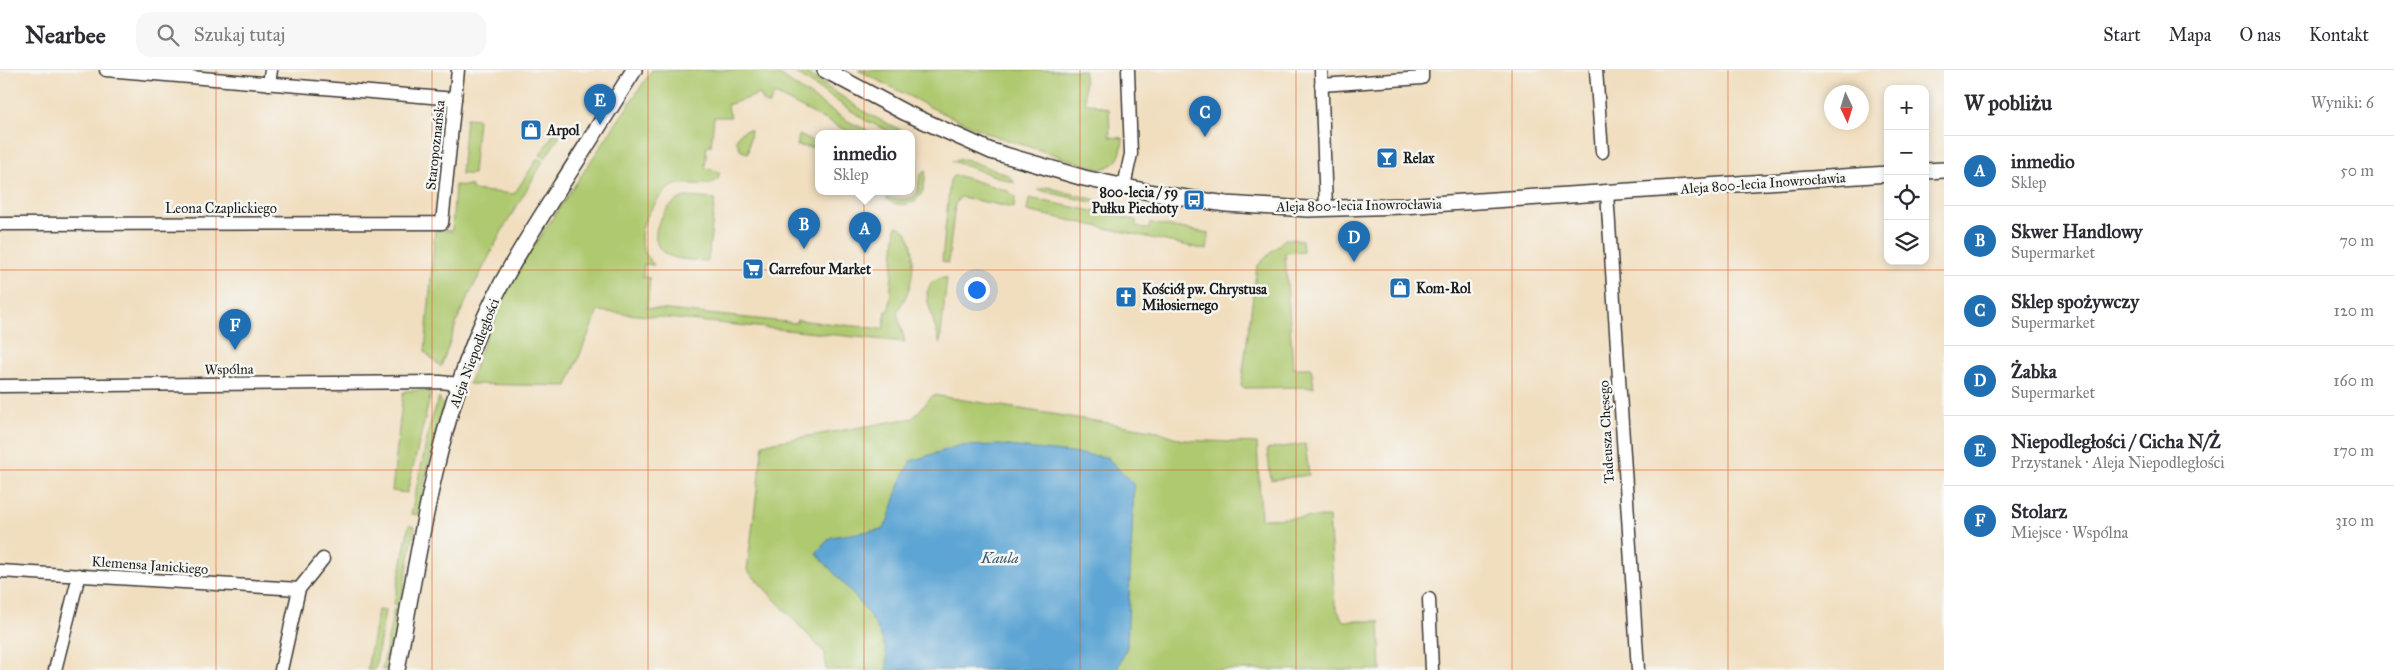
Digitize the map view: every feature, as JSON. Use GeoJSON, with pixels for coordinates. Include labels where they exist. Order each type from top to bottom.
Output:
{"type":"FeatureCollection","features":[{"type":"Feature","properties":{"kind":"street"},"geometry":{"type":"LineString","coordinates":[[106,70],[455,100]]}},
{"type":"Feature","properties":{"kind":"street"},"geometry":{"type":"LineString","coordinates":[[269,84],[271,70]]}},
{"type":"Feature","properties":{"kind":"street","name":"Staropoznańska"},"geometry":{"type":"LineString","coordinates":[[442,223],[458,70]]}},
{"type":"Feature","properties":{"kind":"street","name":"Aleja Niepodległości"},"geometry":{"type":"LineString","coordinates":[[397,670],[430,495],[459,384],[490,308],[522,247],[634,70]]}},
{"type":"Feature","properties":{"kind":"street","name":"Aleja 800-lecia Inowrocławia"},"geometry":{"type":"LineString","coordinates":[[825,70],[887,104],[991,151],[1031,164],[1124,186],[1226,204],[1326,209],[1884,174]]}},
{"type":"Feature","properties":{"kind":"street"},"geometry":{"type":"LineString","coordinates":[[1124,186],[1131,154],[1128,70]]}},
{"type":"Feature","properties":{"kind":"street"},"geometry":{"type":"LineString","coordinates":[[1321,70],[1326,209]]}},
{"type":"Feature","properties":{"kind":"street"},"geometry":{"type":"LineString","coordinates":[[1321,85],[1422,78],[1422,70]]}},
{"type":"Feature","properties":{"kind":"street"},"geometry":{"type":"LineString","coordinates":[[1596,70],[1602,152]]}},
{"type":"Feature","properties":{"kind":"street"},"geometry":{"type":"LineString","coordinates":[[1929,171],[1944,170]]}},
{"type":"Feature","properties":{"kind":"street","name":"Tadeusza Chęsego"},"geometry":{"type":"LineString","coordinates":[[1607,193],[1638,670]]}},
{"type":"Feature","properties":{"kind":"street","name":"Leona Czaplickiego"},"geometry":{"type":"LineString","coordinates":[[0,224],[442,223]]}},
{"type":"Feature","properties":{"kind":"street","name":"Wspólna"},"geometry":{"type":"LineString","coordinates":[[0,386],[440,382],[459,384]]}},
{"type":"Feature","properties":{"kind":"street"},"geometry":{"type":"LineString","coordinates":[[281,670],[298,589],[323,559]]}},
{"type":"Feature","properties":{"kind":"street","name":"Klemensa Janickiego"},"geometry":{"type":"LineString","coordinates":[[0,571],[298,589]]}},
{"type":"Feature","properties":{"kind":"street"},"geometry":{"type":"LineString","coordinates":[[55,670],[79,575]]}},
{"type":"Feature","properties":{"kind":"street"},"geometry":{"type":"LineString","coordinates":[[1429,599],[1432,670]]}},
{"type":"Feature","properties":{"kind":"green space"},"geometry":{"type":"Polygon","coordinates":[[[652,70],[772,70],[846,120],[866,130],[845,130],[775,94],[769,105],[764,103],[760,94],[727,105],[731,117],[714,117],[711,146],[707,145],[705,168],[720,172],[718,179],[709,184],[683,184],[671,187],[659,198],[644,222],[641,236],[642,244],[648,258],[654,265],[644,264],[643,277],[650,278],[647,308],[797,323],[797,320],[883,329],[886,311],[889,311],[896,226],[903,229],[908,235],[913,254],[910,285],[907,295],[897,312],[905,342],[598,311],[567,386],[469,384],[497,305],[521,265],[652,70]]]}},
{"type":"Feature","properties":{"kind":"green space"},"geometry":{"type":"Polygon","coordinates":[[[791,70],[802,70],[868,114],[901,130],[886,130],[865,120],[791,70]]]}},
{"type":"Feature","properties":{"kind":"green space"},"geometry":{"type":"Polygon","coordinates":[[[858,70],[1084,70],[1085,102],[1109,109],[1110,137],[1123,138],[1122,149],[1115,163],[1099,169],[989,134],[930,107],[858,70]]]}},
{"type":"Feature","properties":{"kind":"green space"},"geometry":{"type":"Polygon","coordinates":[[[466,118],[478,119],[473,174],[461,174],[466,118]]]}},
{"type":"Feature","properties":{"kind":"green space"},"geometry":{"type":"Polygon","coordinates":[[[751,130],[748,153],[741,151],[736,140],[740,133],[751,130]]]}},
{"type":"Feature","properties":{"kind":"green space"},"geometry":{"type":"Polygon","coordinates":[[[555,132],[560,136],[545,158],[540,155],[555,132]]]}},
{"type":"Feature","properties":{"kind":"green space"},"geometry":{"type":"Polygon","coordinates":[[[799,135],[815,142],[815,148],[797,146],[799,135]]]}},
{"type":"Feature","properties":{"kind":"green space"},"geometry":{"type":"Polygon","coordinates":[[[538,158],[543,162],[502,231],[460,313],[441,367],[425,352],[435,230],[452,231],[455,185],[472,186],[472,190],[514,194],[538,158]]]}},
{"type":"Feature","properties":{"kind":"green space"},"geometry":{"type":"Polygon","coordinates":[[[915,158],[917,160],[915,177],[915,158]]]}},
{"type":"Feature","properties":{"kind":"green space"},"geometry":{"type":"Polygon","coordinates":[[[965,159],[1008,175],[1015,183],[952,161],[965,159]]]}},
{"type":"Feature","properties":{"kind":"green space"},"geometry":{"type":"Polygon","coordinates":[[[926,170],[923,190],[917,200],[901,205],[895,204],[886,198],[911,198],[916,195],[921,174],[926,170]]]}},
{"type":"Feature","properties":{"kind":"green space"},"geometry":{"type":"Polygon","coordinates":[[[953,176],[959,176],[1008,191],[1015,197],[1014,208],[960,197],[955,204],[948,263],[942,261],[950,180],[953,176]]]}},
{"type":"Feature","properties":{"kind":"green space"},"geometry":{"type":"Polygon","coordinates":[[[1047,187],[1096,200],[1095,203],[1038,190],[1047,187]]]}},
{"type":"Feature","properties":{"kind":"green space"},"geometry":{"type":"Polygon","coordinates":[[[685,197],[715,199],[708,261],[685,260],[673,257],[663,252],[658,245],[656,237],[660,220],[671,205],[685,197]]]}},
{"type":"Feature","properties":{"kind":"green space"},"geometry":{"type":"Polygon","coordinates":[[[1029,198],[1136,220],[1136,226],[1149,229],[1150,223],[1209,233],[1207,250],[1027,211],[1029,198]]]}},
{"type":"Feature","properties":{"kind":"green space"},"geometry":{"type":"Polygon","coordinates":[[[1285,239],[1302,240],[1303,252],[1285,253],[1293,368],[1311,368],[1314,387],[1243,388],[1241,386],[1257,266],[1285,239]]]}},
{"type":"Feature","properties":{"kind":"green space"},"geometry":{"type":"Polygon","coordinates":[[[941,278],[947,278],[940,344],[927,292],[931,283],[941,278]]]}},
{"type":"Feature","properties":{"kind":"green space"},"geometry":{"type":"Polygon","coordinates":[[[424,390],[431,393],[407,493],[392,491],[403,393],[405,391],[424,390]]]}},
{"type":"Feature","properties":{"kind":"green space"},"geometry":{"type":"Polygon","coordinates":[[[933,395],[1158,431],[1182,440],[1257,443],[1261,519],[1329,517],[1335,605],[1343,621],[1379,621],[1381,670],[826,670],[825,653],[747,570],[763,444],[913,418],[933,395]]]}},
{"type":"Feature","properties":{"kind":"green space"},"geometry":{"type":"Polygon","coordinates":[[[439,397],[443,405],[418,515],[411,514],[430,425],[439,397]]]}},
{"type":"Feature","properties":{"kind":"green space"},"geometry":{"type":"Polygon","coordinates":[[[1305,444],[1309,475],[1271,480],[1267,449],[1305,444]]]}},
{"type":"Feature","properties":{"kind":"green space"},"geometry":{"type":"Polygon","coordinates":[[[409,525],[415,527],[400,607],[394,604],[409,525]]]}},
{"type":"Feature","properties":{"kind":"green space"},"geometry":{"type":"Polygon","coordinates":[[[394,609],[399,612],[389,670],[382,670],[394,609]]]}},
{"type":"Feature","properties":{"kind":"green space"},"geometry":{"type":"Polygon","coordinates":[[[378,610],[385,611],[375,670],[367,670],[378,610]]]}},
{"type":"Feature","properties":{"kind":"water","name":"Kaula"},"geometry":{"type":"Polygon","coordinates":[[[1000,445],[1107,457],[1134,485],[1127,647],[1117,670],[887,670],[886,653],[881,637],[873,622],[851,592],[816,553],[831,537],[884,529],[902,478],[911,461],[958,446],[1000,445]]]}},
{"type":"Feature","properties":{"kind":"place","name":"Niepodległości / Cicha N/Ż"},"geometry":{"type":"Point","coordinates":[600,125]}},
{"type":"Feature","properties":{"kind":"place","name":"Arpol"},"geometry":{"type":"Point","coordinates":[531,130]}},
{"type":"Feature","properties":{"kind":"place","name":"Sklep spożywczy"},"geometry":{"type":"Point","coordinates":[1205,137]}},
{"type":"Feature","properties":{"kind":"place","name":"Relax"},"geometry":{"type":"Point","coordinates":[1387,158]}},
{"type":"Feature","properties":{"kind":"place","name":"800-lecia / 59 Pułku Piechoty"},"geometry":{"type":"Point","coordinates":[1194,200]}},
{"type":"Feature","properties":{"kind":"place","name":"Skwer Handlowy"},"geometry":{"type":"Point","coordinates":[804,249]}},
{"type":"Feature","properties":{"kind":"place","name":"inmedio"},"geometry":{"type":"Point","coordinates":[865,253]}},
{"type":"Feature","properties":{"kind":"place","name":"Żabka"},"geometry":{"type":"Point","coordinates":[1354,262]}},
{"type":"Feature","properties":{"kind":"place","name":"Carrefour Market"},"geometry":{"type":"Point","coordinates":[753,269]}},
{"type":"Feature","properties":{"kind":"place","name":"Kom-Rol"},"geometry":{"type":"Point","coordinates":[1400,288]}},
{"type":"Feature","properties":{"kind":"place","name":"Kościół pw. Chrystusa Miłosiernego"},"geometry":{"type":"Point","coordinates":[1126,297]}},
{"type":"Feature","properties":{"kind":"place","name":"Stolarz"},"geometry":{"type":"Point","coordinates":[235,350]}}]}
